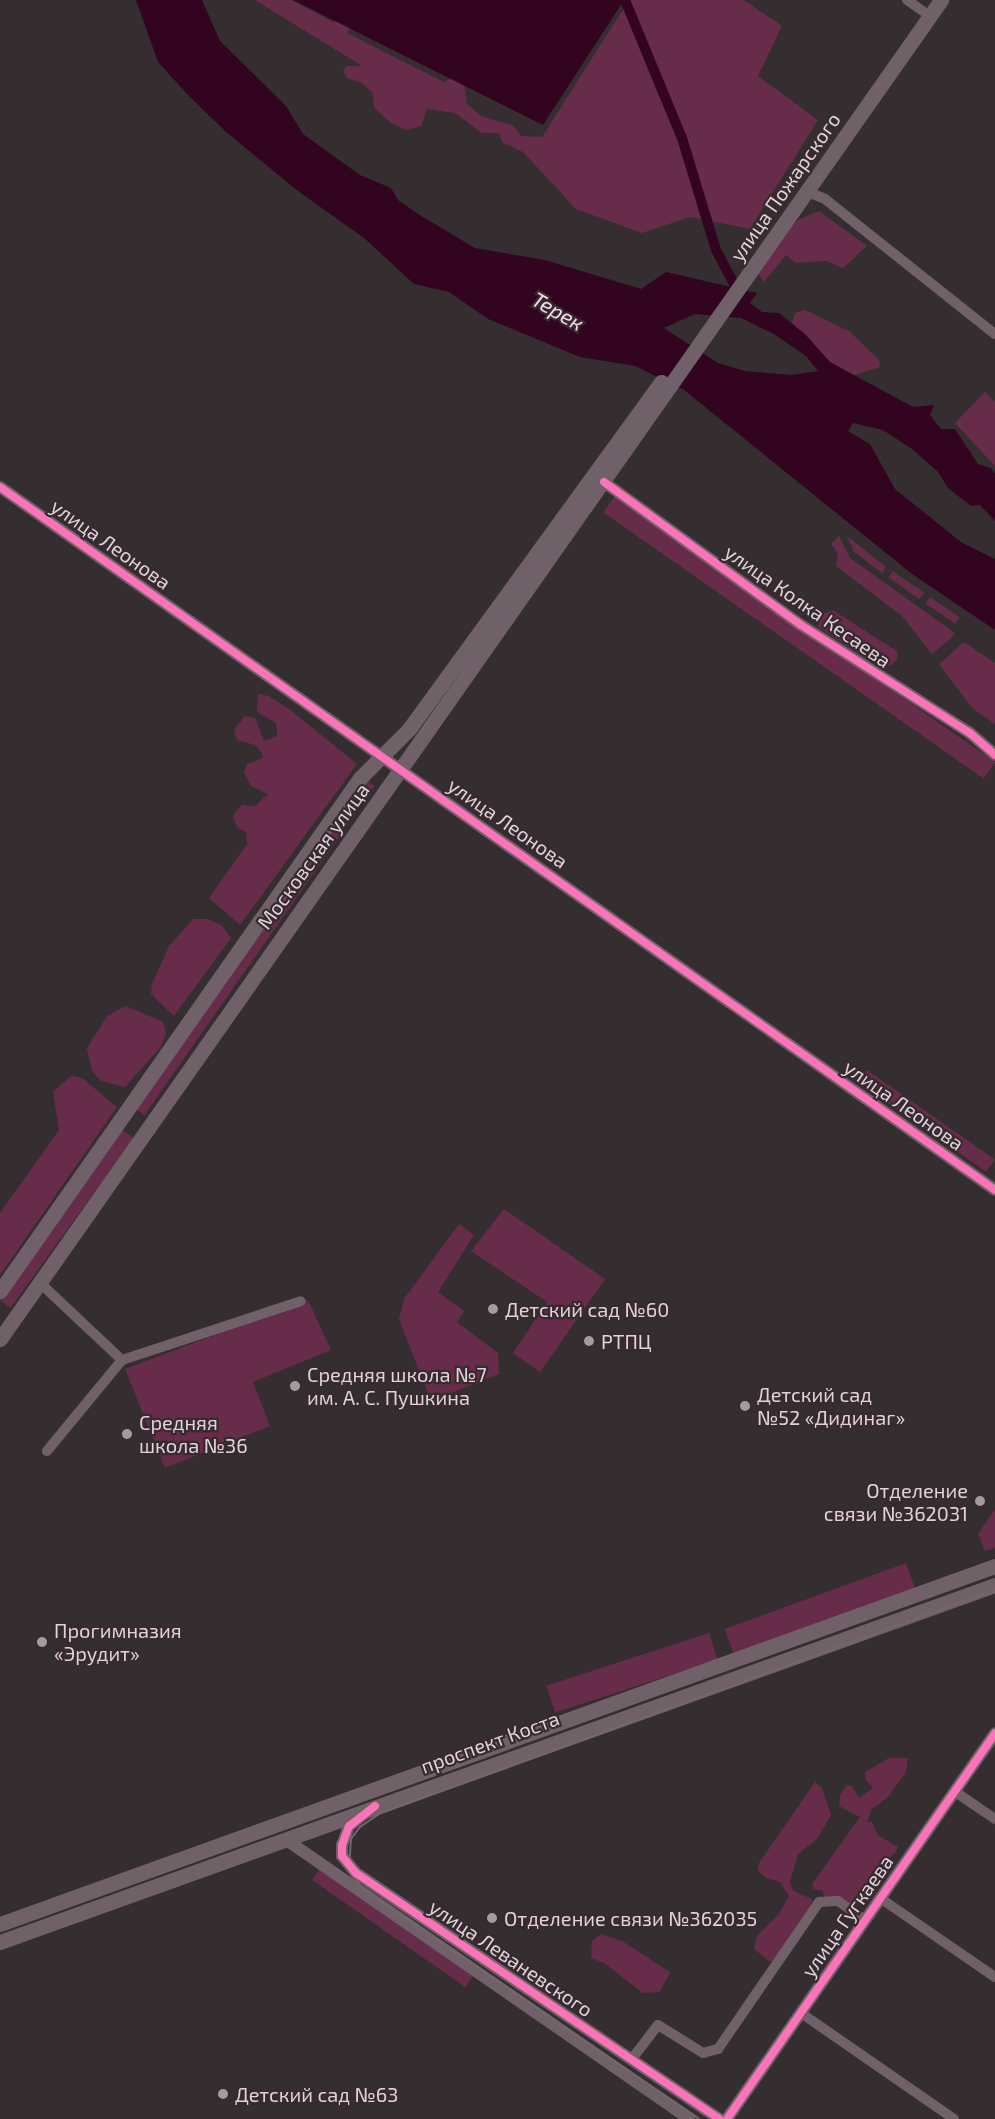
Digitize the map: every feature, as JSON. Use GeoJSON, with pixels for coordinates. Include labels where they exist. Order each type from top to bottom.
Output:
{"type":"FeatureCollection","features":[{"type":"Feature","properties":{"kind":"main road","name":"улица Пожарского"},"geometry":{"type":"LineString","coordinates":[[765,244],[808,192],[941,0]]}},
{"type":"Feature","properties":{"kind":"main road","name":"улица Пожарского"},"geometry":{"type":"LineString","coordinates":[[658,395],[765,244],[926,5]]}},
{"type":"Feature","properties":{"kind":"main road","name":"Московская улица"},"geometry":{"type":"LineString","coordinates":[[0,1339],[207,1040],[403,768],[604,482],[658,395]]}},
{"type":"Feature","properties":{"kind":"main road","name":"Московская улица"},"geometry":{"type":"LineString","coordinates":[[0,1291],[348,794],[382,755],[409,729],[658,395]]}},
{"type":"Feature","properties":{"kind":"main road","name":"проспект Коста"},"geometry":{"type":"LineString","coordinates":[[0,1924],[995,1566]]}},
{"type":"Feature","properties":{"kind":"main road","name":"проспект Коста"},"geometry":{"type":"LineString","coordinates":[[0,1942],[288,1841],[375,1806],[995,1585]]}},
{"type":"Feature","properties":{"kind":"street"},"geometry":{"type":"LineString","coordinates":[[907,0],[926,5]]}},
{"type":"Feature","properties":{"kind":"street"},"geometry":{"type":"LineString","coordinates":[[808,192],[825,199],[995,334]]}},
{"type":"Feature","properties":{"kind":"street","name":"улица Колка Кесаева"},"geometry":{"type":"LineString","coordinates":[[604,482],[801,625],[970,733],[995,755]]}},
{"type":"Feature","properties":{"kind":"street","name":"улица Леонова"},"geometry":{"type":"LineString","coordinates":[[0,487],[403,768],[995,1190]]}},
{"type":"Feature","properties":{"kind":"street"},"geometry":{"type":"LineString","coordinates":[[39,1282],[122,1360]]}},
{"type":"Feature","properties":{"kind":"street"},"geometry":{"type":"LineString","coordinates":[[47,1451],[122,1360],[301,1301]]}},
{"type":"Feature","properties":{"kind":"street","name":"улица Гугкаева"},"geometry":{"type":"LineString","coordinates":[[727,2119],[995,1732]]}},
{"type":"Feature","properties":{"kind":"street"},"geometry":{"type":"LineString","coordinates":[[954,1791],[995,1819]]}},
{"type":"Feature","properties":{"kind":"street","name":"улица Леваневского"},"geometry":{"type":"LineString","coordinates":[[375,1806],[349,1826],[342,1845],[342,1856],[356,1873],[719,2119]]}},
{"type":"Feature","properties":{"kind":"street","name":"улица Леваневского"},"geometry":{"type":"LineString","coordinates":[[288,1841],[689,2119]]}},
{"type":"Feature","properties":{"kind":"street"},"geometry":{"type":"LineString","coordinates":[[880,1898],[995,1977]]}},
{"type":"Feature","properties":{"kind":"street"},"geometry":{"type":"LineString","coordinates":[[631,2060],[658,2025],[703,2053],[718,2049],[819,1902],[838,1901],[865,1920]]}},
{"type":"Feature","properties":{"kind":"street"},"geometry":{"type":"LineString","coordinates":[[801,2013],[954,2119]]}},
{"type":"Feature","properties":{"kind":"shaded area"},"geometry":{"type":"Polygon","coordinates":[[[255,0],[291,0],[333,22],[338,18],[350,28],[347,33],[444,82],[453,77],[464,84],[467,104],[481,116],[514,126],[521,136],[542,137],[629,0],[744,0],[782,26],[758,76],[818,120],[750,229],[690,217],[642,233],[576,209],[523,152],[502,142],[499,133],[482,133],[455,113],[427,109],[421,126],[406,130],[390,122],[374,108],[373,93],[362,83],[347,78],[343,71],[347,66],[362,66],[255,0]]]}},
{"type":"Feature","properties":{"kind":"shaded area"},"geometry":{"type":"Polygon","coordinates":[[[819,211],[867,246],[843,268],[826,261],[796,263],[786,255],[764,282],[758,273],[788,230],[798,220],[819,211]]]}},
{"type":"Feature","properties":{"kind":"shaded area"},"geometry":{"type":"Polygon","coordinates":[[[805,310],[849,331],[879,360],[880,367],[851,376],[830,362],[792,324],[795,313],[805,310]]]}},
{"type":"Feature","properties":{"kind":"shaded area"},"geometry":{"type":"Polygon","coordinates":[[[985,392],[995,401],[995,466],[955,423],[985,392]]]}},
{"type":"Feature","properties":{"kind":"shaded area"},"geometry":{"type":"Polygon","coordinates":[[[615,496],[995,762],[984,779],[604,512],[615,496]]]}},
{"type":"Feature","properties":{"kind":"shaded area"},"geometry":{"type":"Polygon","coordinates":[[[839,536],[850,558],[955,633],[950,639],[932,654],[902,616],[836,566],[838,553],[831,544],[839,536]]]}},
{"type":"Feature","properties":{"kind":"shaded area"},"geometry":{"type":"Polygon","coordinates":[[[847,536],[886,567],[882,573],[854,552],[847,536]]]}},
{"type":"Feature","properties":{"kind":"shaded area"},"geometry":{"type":"Polygon","coordinates":[[[893,571],[924,593],[920,599],[888,578],[893,571]]]}},
{"type":"Feature","properties":{"kind":"shaded area"},"geometry":{"type":"Polygon","coordinates":[[[930,597],[960,617],[955,624],[926,604],[930,597]]]}},
{"type":"Feature","properties":{"kind":"shaded area"},"geometry":{"type":"Polygon","coordinates":[[[833,610],[898,652],[897,659],[891,665],[882,665],[862,657],[818,627],[820,615],[833,610]]]}},
{"type":"Feature","properties":{"kind":"shaded area"},"geometry":{"type":"Polygon","coordinates":[[[964,642],[995,663],[995,724],[972,708],[939,664],[964,642]]]}},
{"type":"Feature","properties":{"kind":"shaded area"},"geometry":{"type":"Polygon","coordinates":[[[258,694],[269,696],[289,709],[357,764],[240,925],[209,898],[247,844],[246,832],[238,828],[233,818],[235,812],[242,805],[255,806],[268,794],[251,786],[244,772],[247,764],[263,758],[262,753],[255,745],[237,740],[234,730],[245,716],[255,718],[264,741],[277,736],[276,723],[257,712],[258,694]]]}},
{"type":"Feature","properties":{"kind":"shaded area"},"geometry":{"type":"Polygon","coordinates":[[[365,779],[375,786],[144,1115],[134,1108],[365,779]]]}},
{"type":"Feature","properties":{"kind":"shaded area"},"geometry":{"type":"Polygon","coordinates":[[[193,919],[208,919],[221,925],[231,938],[174,1016],[151,994],[152,984],[169,946],[193,919]]]}},
{"type":"Feature","properties":{"kind":"shaded area"},"geometry":{"type":"Polygon","coordinates":[[[126,1006],[163,1022],[166,1033],[160,1048],[125,1087],[101,1081],[92,1071],[87,1048],[107,1016],[126,1006]]]}},
{"type":"Feature","properties":{"kind":"shaded area"},"geometry":{"type":"Polygon","coordinates":[[[867,1070],[995,1159],[986,1172],[858,1082],[867,1070]]]}},
{"type":"Feature","properties":{"kind":"shaded area"},"geometry":{"type":"Polygon","coordinates":[[[71,1076],[82,1078],[117,1107],[0,1275],[0,1213],[59,1130],[53,1092],[71,1076]]]}},
{"type":"Feature","properties":{"kind":"shaded area"},"geometry":{"type":"Polygon","coordinates":[[[120,1128],[134,1138],[10,1308],[0,1300],[0,1293],[120,1128]]]}},
{"type":"Feature","properties":{"kind":"shaded area"},"geometry":{"type":"Polygon","coordinates":[[[504,1209],[605,1279],[540,1372],[513,1353],[547,1302],[471,1251],[504,1209]]]}},
{"type":"Feature","properties":{"kind":"shaded area"},"geometry":{"type":"Polygon","coordinates":[[[459,1224],[474,1235],[438,1292],[464,1311],[457,1322],[498,1353],[499,1374],[431,1401],[399,1319],[404,1299],[459,1224]]]}},
{"type":"Feature","properties":{"kind":"shaded area"},"geometry":{"type":"Polygon","coordinates":[[[308,1300],[331,1350],[253,1382],[270,1426],[165,1468],[125,1369],[308,1300]]]}},
{"type":"Feature","properties":{"kind":"shaded area"},"geometry":{"type":"Polygon","coordinates":[[[995,1509],[995,1548],[985,1551],[978,1534],[995,1509]]]}},
{"type":"Feature","properties":{"kind":"shaded area"},"geometry":{"type":"Polygon","coordinates":[[[906,1563],[915,1588],[734,1654],[725,1629],[906,1563]]]}},
{"type":"Feature","properties":{"kind":"shaded area"},"geometry":{"type":"Polygon","coordinates":[[[709,1633],[718,1660],[555,1712],[546,1686],[709,1633]]]}},
{"type":"Feature","properties":{"kind":"shaded area"},"geometry":{"type":"Polygon","coordinates":[[[889,1758],[908,1758],[906,1772],[888,1797],[871,1810],[867,1822],[872,1822],[878,1835],[898,1847],[895,1853],[882,1864],[883,1877],[867,1892],[862,1905],[824,1898],[823,1891],[814,1889],[812,1884],[860,1817],[839,1806],[840,1795],[846,1785],[852,1786],[859,1798],[873,1788],[866,1780],[865,1772],[889,1758]]]}},
{"type":"Feature","properties":{"kind":"shaded area"},"geometry":{"type":"Polygon","coordinates":[[[815,1782],[822,1788],[831,1815],[817,1839],[798,1854],[790,1882],[793,1891],[812,1899],[811,1905],[777,1961],[769,1961],[754,1949],[757,1936],[779,1914],[789,1896],[780,1882],[766,1878],[758,1870],[759,1863],[815,1782]]]}},
{"type":"Feature","properties":{"kind":"shaded area"},"geometry":{"type":"Polygon","coordinates":[[[322,1866],[475,1973],[465,1987],[312,1880],[322,1866]]]}},
{"type":"Feature","properties":{"kind":"shaded area"},"geometry":{"type":"Polygon","coordinates":[[[601,1934],[622,1941],[670,1972],[660,1992],[643,1993],[604,1963],[591,1958],[592,1941],[601,1934]]]}},
{"type":"Feature","properties":{"kind":"water","name":"Терек"},"geometry":{"type":"Polygon","coordinates":[[[136,0],[202,0],[220,41],[286,106],[303,134],[360,175],[391,188],[398,200],[475,248],[545,260],[641,289],[666,272],[757,293],[750,303],[762,312],[779,313],[805,334],[830,362],[913,407],[934,405],[930,415],[941,429],[955,429],[978,464],[991,468],[995,474],[995,521],[980,505],[971,506],[948,488],[938,472],[912,449],[883,430],[853,423],[848,431],[870,444],[895,489],[961,542],[995,559],[995,630],[912,574],[684,390],[635,366],[580,357],[488,319],[449,292],[414,284],[364,238],[298,191],[226,132],[158,62],[136,0]],[[695,314],[664,328],[718,363],[745,371],[792,375],[818,371],[806,356],[774,334],[741,318],[695,314]]]}},
{"type":"Feature","properties":{"kind":"water"},"geometry":{"type":"Polygon","coordinates":[[[293,0],[624,0],[543,125],[293,0]]]}},
{"type":"Feature","properties":{"kind":"waterway"},"geometry":{"type":"LineString","coordinates":[[625,0],[682,138],[716,250],[740,295]]}},
{"type":"Feature","properties":{"kind":"tram line"},"geometry":{"type":"LineString","coordinates":[[699,2119],[362,1889],[349,1868],[351,1839],[360,1827],[381,1813],[995,1590]]}},
{"type":"Feature","properties":{"kind":"cycle path"},"geometry":{"type":"LineString","coordinates":[[604,482],[801,625],[970,733],[995,755]]}},
{"type":"Feature","properties":{"kind":"cycle path"},"geometry":{"type":"LineString","coordinates":[[0,487],[995,1190]]}},
{"type":"Feature","properties":{"kind":"cycle path"},"geometry":{"type":"LineString","coordinates":[[727,2119],[995,1733]]}},
{"type":"Feature","properties":{"kind":"cycle path"},"geometry":{"type":"LineString","coordinates":[[375,1806],[349,1826],[342,1845],[342,1856],[356,1873],[719,2119]]}},
{"type":"Feature","properties":{"kind":"place","name":"Детский сад №60"},"geometry":{"type":"Point","coordinates":[493,1309]}},
{"type":"Feature","properties":{"kind":"place","name":"РТПЦ"},"geometry":{"type":"Point","coordinates":[589,1341]}},
{"type":"Feature","properties":{"kind":"place","name":"Средняя школа №7 им. А. С. Пушкина"},"geometry":{"type":"Point","coordinates":[295,1386]}},
{"type":"Feature","properties":{"kind":"place","name":"Детский сад №52 «Дидинаг»"},"geometry":{"type":"Point","coordinates":[745,1406]}},
{"type":"Feature","properties":{"kind":"place","name":"Средняя школа №36"},"geometry":{"type":"Point","coordinates":[127,1434]}},
{"type":"Feature","properties":{"kind":"place","name":"Отделение связи №362031"},"geometry":{"type":"Point","coordinates":[980,1501]}},
{"type":"Feature","properties":{"kind":"place","name":"Прогимназия «Эрудит»"},"geometry":{"type":"Point","coordinates":[42,1642]}},
{"type":"Feature","properties":{"kind":"place","name":"Отделение связи №362035"},"geometry":{"type":"Point","coordinates":[492,1918]}},
{"type":"Feature","properties":{"kind":"place","name":"Детский сад №63"},"geometry":{"type":"Point","coordinates":[223,2094]}}]}
